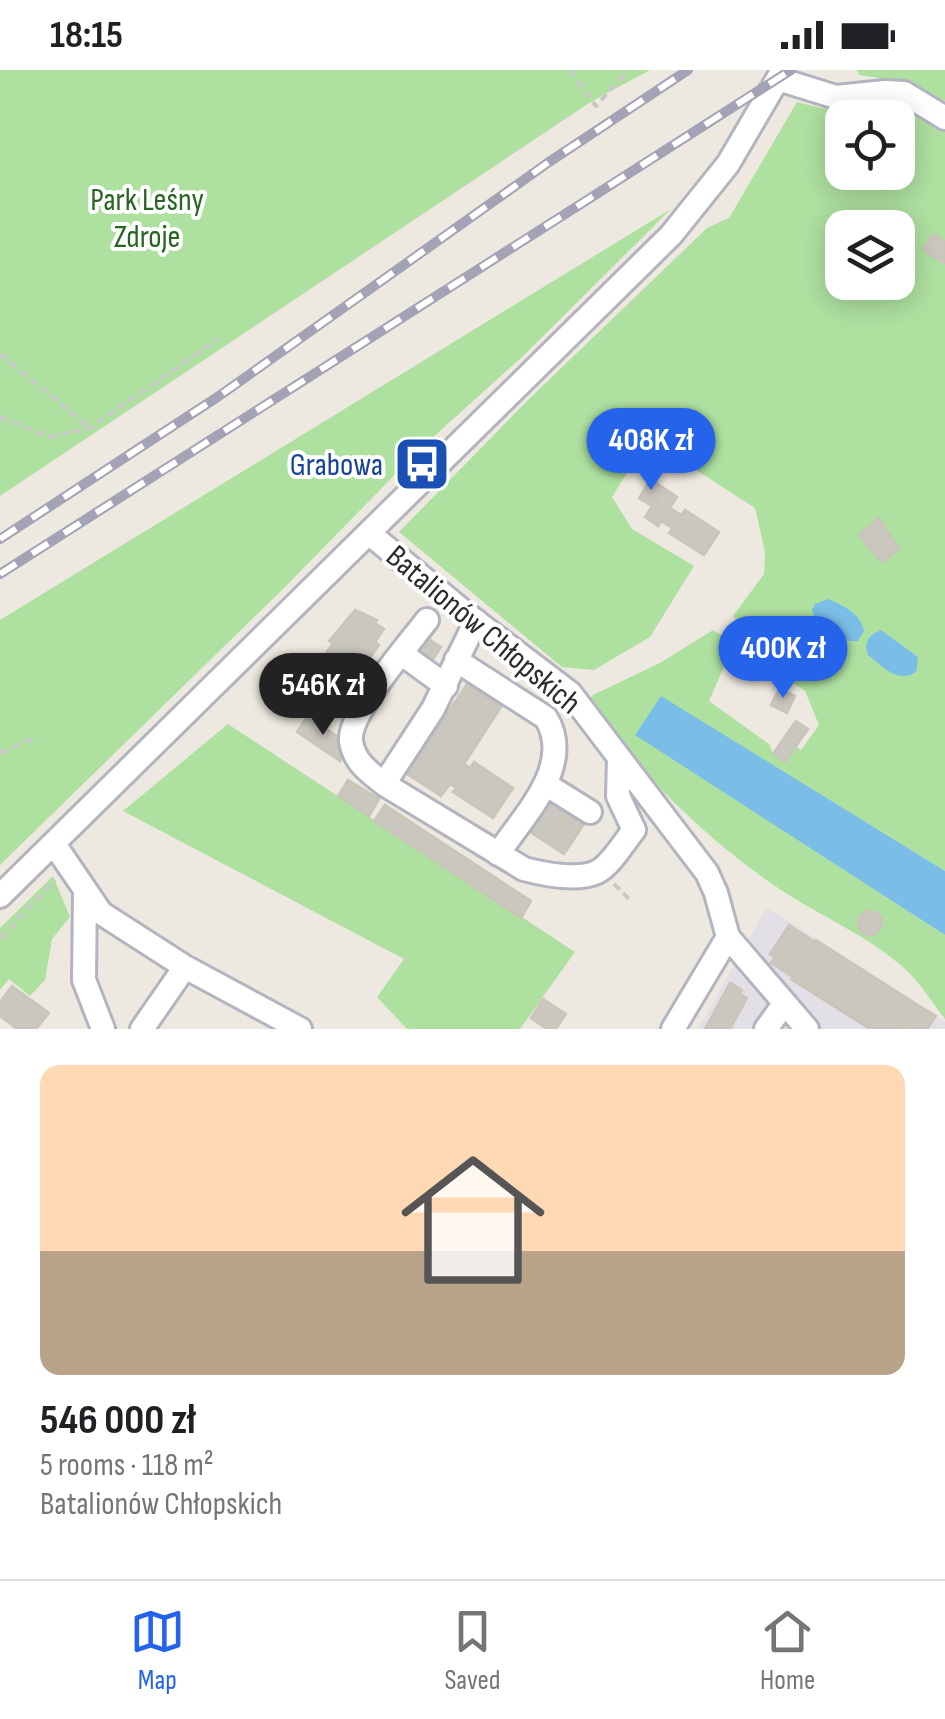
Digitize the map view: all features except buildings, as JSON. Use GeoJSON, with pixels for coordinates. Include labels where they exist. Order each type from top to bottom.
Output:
{"type":"FeatureCollection","features":[{"type":"Feature","properties":{"kind":"street"},"geometry":{"type":"LineString","coordinates":[[781,74],[836,97],[904,93],[945,118]]}},
{"type":"Feature","properties":{"kind":"street","name":"Batalionów Chłopskich"},"geometry":{"type":"LineString","coordinates":[[0,896],[671,235],[728,164],[781,74]]}},
{"type":"Feature","properties":{"kind":"street","name":"Batalionów Chłopskich"},"geometry":{"type":"LineString","coordinates":[[370,534],[570,693],[707,874],[728,936]]}},
{"type":"Feature","properties":{"kind":"street"},"geometry":{"type":"LineString","coordinates":[[426,620],[361,712],[351,737],[362,767],[384,784],[524,869],[584,875],[600,870],[634,830],[618,796],[619,757]]}},
{"type":"Feature","properties":{"kind":"street"},"geometry":{"type":"LineString","coordinates":[[384,784],[446,686],[476,621]]}},
{"type":"Feature","properties":{"kind":"street"},"geometry":{"type":"LineString","coordinates":[[402,654],[446,686]]}},
{"type":"Feature","properties":{"kind":"street"},"geometry":{"type":"LineString","coordinates":[[456,660],[546,718],[552,729],[553,771],[498,854]]}},
{"type":"Feature","properties":{"kind":"street"},"geometry":{"type":"LineString","coordinates":[[545,784],[590,812]]}},
{"type":"Feature","properties":{"kind":"street"},"geometry":{"type":"LineString","coordinates":[[54,844],[101,913],[120,928],[300,1029]]}},
{"type":"Feature","properties":{"kind":"street"},"geometry":{"type":"LineString","coordinates":[[85,892],[84,980],[104,1029]]}},
{"type":"Feature","properties":{"kind":"street"},"geometry":{"type":"LineString","coordinates":[[674,1029],[728,936],[808,1029]]}},
{"type":"Feature","properties":{"kind":"street"},"geometry":{"type":"LineString","coordinates":[[142,1029],[184,966]]}},
{"type":"Feature","properties":{"kind":"street"},"geometry":{"type":"LineString","coordinates":[[766,1029],[784,1004]]}},
{"type":"Feature","properties":{"kind":"path"},"geometry":{"type":"LineString","coordinates":[[570,70],[596,106],[628,70]]}},
{"type":"Feature","properties":{"kind":"path"},"geometry":{"type":"LineString","coordinates":[[0,417],[50,437],[90,428],[218,338]]}},
{"type":"Feature","properties":{"kind":"path"},"geometry":{"type":"LineString","coordinates":[[0,354],[90,428]]}},
{"type":"Feature","properties":{"kind":"path"},"geometry":{"type":"LineString","coordinates":[[0,753],[36,737]]}},
{"type":"Feature","properties":{"kind":"path"},"geometry":{"type":"LineString","coordinates":[[0,938],[70,865]]}},
{"type":"Feature","properties":{"kind":"path"},"geometry":{"type":"LineString","coordinates":[[610,880],[630,900]]}},
{"type":"Feature","properties":{"kind":"shaded area"},"geometry":{"type":"Polygon","coordinates":[[[767,907],[945,1022],[945,1029],[698,1029],[767,907]]]}},
{"type":"Feature","properties":{"kind":"green space","name":"Park Leśny Zdroje"},"geometry":{"type":"Polygon","coordinates":[[[0,70],[650,70],[589,103],[0,496],[0,70]]]}},
{"type":"Feature","properties":{"kind":"green space"},"geometry":{"type":"Polygon","coordinates":[[[857,70],[945,70],[945,101],[906,82],[859,75],[857,70]]]}},
{"type":"Feature","properties":{"kind":"green space"},"geometry":{"type":"Polygon","coordinates":[[[797,102],[825,108],[825,190],[915,190],[915,108],[945,130],[945,871],[661,697],[636,735],[945,935],[945,1019],[899,964],[778,888],[699,826],[630,755],[587,702],[593,695],[660,663],[713,630],[734,644],[709,701],[769,744],[773,754],[784,762],[796,746],[801,750],[819,725],[805,691],[764,662],[733,616],[764,574],[765,552],[755,508],[648,439],[612,497],[632,529],[694,566],[650,637],[594,670],[562,667],[399,532],[527,401],[707,228],[729,218],[797,102]]]}},
{"type":"Feature","properties":{"kind":"green space"},"geometry":{"type":"Polygon","coordinates":[[[671,209],[522,357],[421,448],[285,587],[0,865],[0,620],[671,209]]]}},
{"type":"Feature","properties":{"kind":"green space"},"geometry":{"type":"Polygon","coordinates":[[[228,724],[575,952],[520,1029],[407,1029],[377,997],[404,959],[123,811],[228,724]]]}},
{"type":"Feature","properties":{"kind":"green space"},"geometry":{"type":"Polygon","coordinates":[[[53,876],[70,917],[52,939],[45,980],[30,996],[9,979],[0,990],[0,928],[53,876]]]}},
{"type":"Feature","properties":{"kind":"water"},"geometry":{"type":"Polygon","coordinates":[[[829,599],[859,619],[864,631],[858,641],[837,637],[818,622],[812,610],[815,604],[829,599]]]}},
{"type":"Feature","properties":{"kind":"water"},"geometry":{"type":"Polygon","coordinates":[[[881,630],[918,657],[916,672],[897,675],[868,655],[868,640],[881,630]]]}},
{"type":"Feature","properties":{"kind":"water"},"geometry":{"type":"Polygon","coordinates":[[[661,696],[945,871],[945,935],[635,735],[661,696]]]}},
{"type":"Feature","properties":{"kind":"railway"},"geometry":{"type":"LineString","coordinates":[[0,539],[219,396],[549,162],[688,70]]}},
{"type":"Feature","properties":{"kind":"railway"},"geometry":{"type":"LineString","coordinates":[[0,574],[791,70]]}},
{"type":"Feature","properties":{"kind":"place","name":"Grabowa"},"geometry":{"type":"Point","coordinates":[422,464]}}]}
